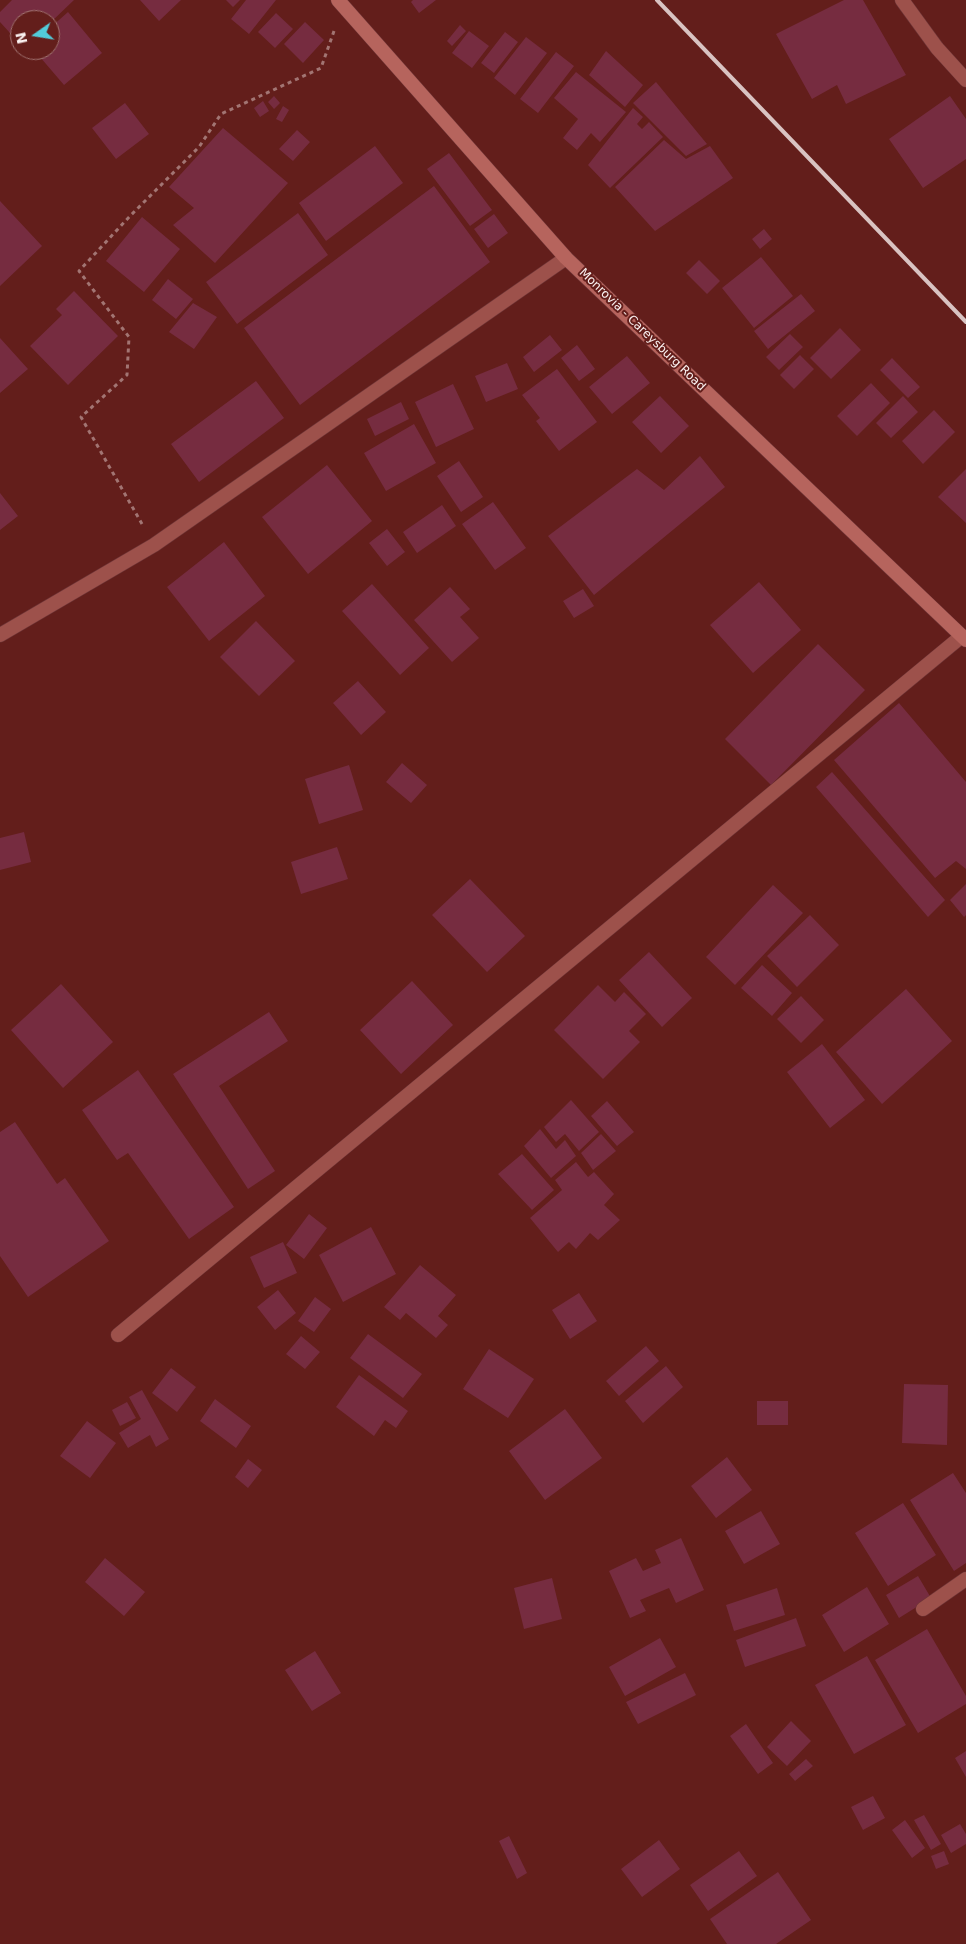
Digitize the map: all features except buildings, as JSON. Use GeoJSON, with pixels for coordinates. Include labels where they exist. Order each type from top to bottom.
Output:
{"type":"FeatureCollection","features":[{"type":"Feature","properties":{"kind":"main road","name":"Monrovia - Careysburg Road"},"geometry":{"type":"LineString","coordinates":[[341,2],[566,258],[964,638]]}},
{"type":"Feature","properties":{"kind":"street"},"geometry":{"type":"LineString","coordinates":[[902,0],[937,48],[966,80]]}},
{"type":"Feature","properties":{"kind":"street"},"geometry":{"type":"LineString","coordinates":[[0,635],[154,545],[566,258]]}},
{"type":"Feature","properties":{"kind":"street"},"geometry":{"type":"LineString","coordinates":[[118,1336],[964,638]]}},
{"type":"Feature","properties":{"kind":"street"},"geometry":{"type":"LineString","coordinates":[[923,1609],[966,1579]]}},
{"type":"Feature","properties":{"kind":"path"},"geometry":{"type":"LineString","coordinates":[[154,545],[81,417],[127,375],[129,336],[78,271],[199,147],[221,114],[321,68],[341,2]]}},
{"type":"Feature","properties":{"kind":"railway"},"geometry":{"type":"LineString","coordinates":[[657,0],[966,322]]}}]}
